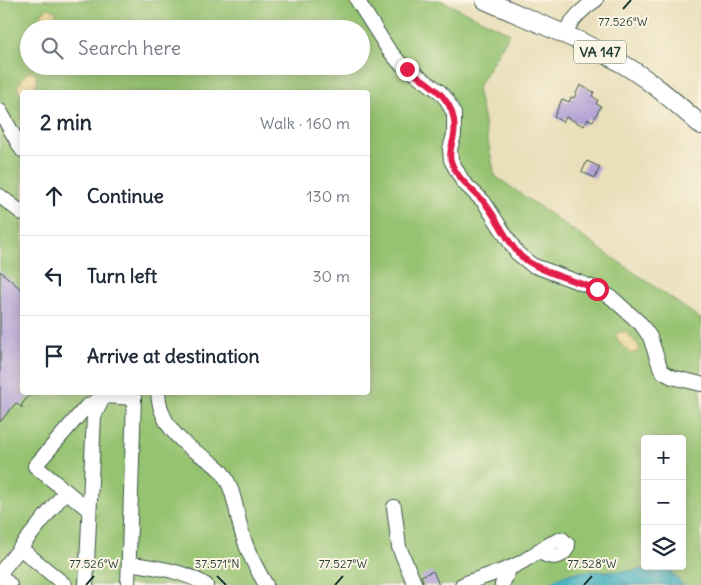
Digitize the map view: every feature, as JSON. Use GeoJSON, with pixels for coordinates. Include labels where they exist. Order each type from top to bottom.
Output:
{"type":"FeatureCollection","features":[{"type":"Feature","properties":{"kind":"main road","name":"VA 147"},"geometry":{"type":"LineString","coordinates":[[485,0],[610,56],[669,96],[701,125]]}},
{"type":"Feature","properties":{"kind":"street"},"geometry":{"type":"LineString","coordinates":[[357,0],[370,20]]}},
{"type":"Feature","properties":{"kind":"street"},"geometry":{"type":"LineString","coordinates":[[563,34],[571,21],[596,0]]}},
{"type":"Feature","properties":{"kind":"street"},"geometry":{"type":"LineString","coordinates":[[370,21],[388,49],[399,62],[439,91],[448,100],[454,114],[454,135],[450,148],[451,160],[463,182],[484,202],[517,253],[532,265],[597,289],[612,298],[641,324],[646,331],[663,372],[672,377],[701,384]]}},
{"type":"Feature","properties":{"kind":"street"},"geometry":{"type":"LineString","coordinates":[[0,111],[20,146]]}},
{"type":"Feature","properties":{"kind":"street"},"geometry":{"type":"LineString","coordinates":[[0,196],[20,211]]}},
{"type":"Feature","properties":{"kind":"street"},"geometry":{"type":"LineString","coordinates":[[89,510],[35,466],[86,407],[104,396],[134,395],[128,585]]}},
{"type":"Feature","properties":{"kind":"street"},"geometry":{"type":"LineString","coordinates":[[158,395],[161,410],[174,432],[188,447],[212,462],[222,472],[232,493],[249,555],[266,585]]}},
{"type":"Feature","properties":{"kind":"street"},"geometry":{"type":"LineString","coordinates":[[86,585],[94,416],[104,396]]}},
{"type":"Feature","properties":{"kind":"street"},"geometry":{"type":"LineString","coordinates":[[10,585],[0,574],[66,491]]}},
{"type":"Feature","properties":{"kind":"street"},"geometry":{"type":"LineString","coordinates":[[394,507],[399,547],[414,585]]}},
{"type":"Feature","properties":{"kind":"street"},"geometry":{"type":"LineString","coordinates":[[20,548],[65,585]]}},
{"type":"Feature","properties":{"kind":"street"},"geometry":{"type":"LineString","coordinates":[[468,584],[515,566],[539,550]]}},
{"type":"Feature","properties":{"kind":"street"},"geometry":{"type":"LineString","coordinates":[[129,563],[174,571],[206,585]]}},
{"type":"Feature","properties":{"kind":"street"},"geometry":{"type":"LineString","coordinates":[[502,585],[510,568]]}},
{"type":"Feature","properties":{"kind":"green space"},"geometry":{"type":"Polygon","coordinates":[[[0,0],[440,0],[510,33],[477,88],[495,176],[701,319],[701,585],[0,585],[0,0]]]}},
{"type":"Feature","properties":{"kind":"sand"},"geometry":{"type":"Polygon","coordinates":[[[49,8],[56,11],[55,20],[40,20],[46,9],[49,8]]]}},
{"type":"Feature","properties":{"kind":"sand"},"geometry":{"type":"Polygon","coordinates":[[[25,75],[35,75],[37,77],[33,90],[20,90],[20,92],[18,91],[18,85],[25,75]]]}},
{"type":"Feature","properties":{"kind":"sand"},"geometry":{"type":"Polygon","coordinates":[[[625,331],[639,346],[639,351],[631,354],[619,342],[616,335],[625,331]]]}},
{"type":"Feature","properties":{"kind":"water"},"geometry":{"type":"Polygon","coordinates":[[[670,570],[683,585],[547,585],[556,579],[575,572],[670,570]]]}},
{"type":"Feature","properties":{"kind":"building"},"geometry":{"type":"Polygon","coordinates":[[[580,85],[594,92],[592,96],[598,100],[596,104],[601,106],[593,121],[588,119],[584,126],[566,117],[563,122],[554,117],[562,99],[569,102],[571,97],[574,98],[580,85]]]}},
{"type":"Feature","properties":{"kind":"building"},"geometry":{"type":"Polygon","coordinates":[[[587,161],[600,167],[595,178],[582,172],[587,161]]]}},
{"type":"Feature","properties":{"kind":"building"},"geometry":{"type":"Polygon","coordinates":[[[0,271],[20,288],[20,395],[30,395],[22,404],[22,408],[16,403],[0,422],[0,271]]]}},
{"type":"Feature","properties":{"kind":"building"},"geometry":{"type":"Polygon","coordinates":[[[433,571],[439,585],[424,585],[421,576],[433,571]]]}},
{"type":"Feature","properties":{"kind":"route"},"geometry":{"type":"LineString","coordinates":[[407,69],[439,91],[448,100],[454,114],[454,135],[450,148],[451,160],[463,182],[484,202],[517,253],[532,265],[597,289]]}}]}
